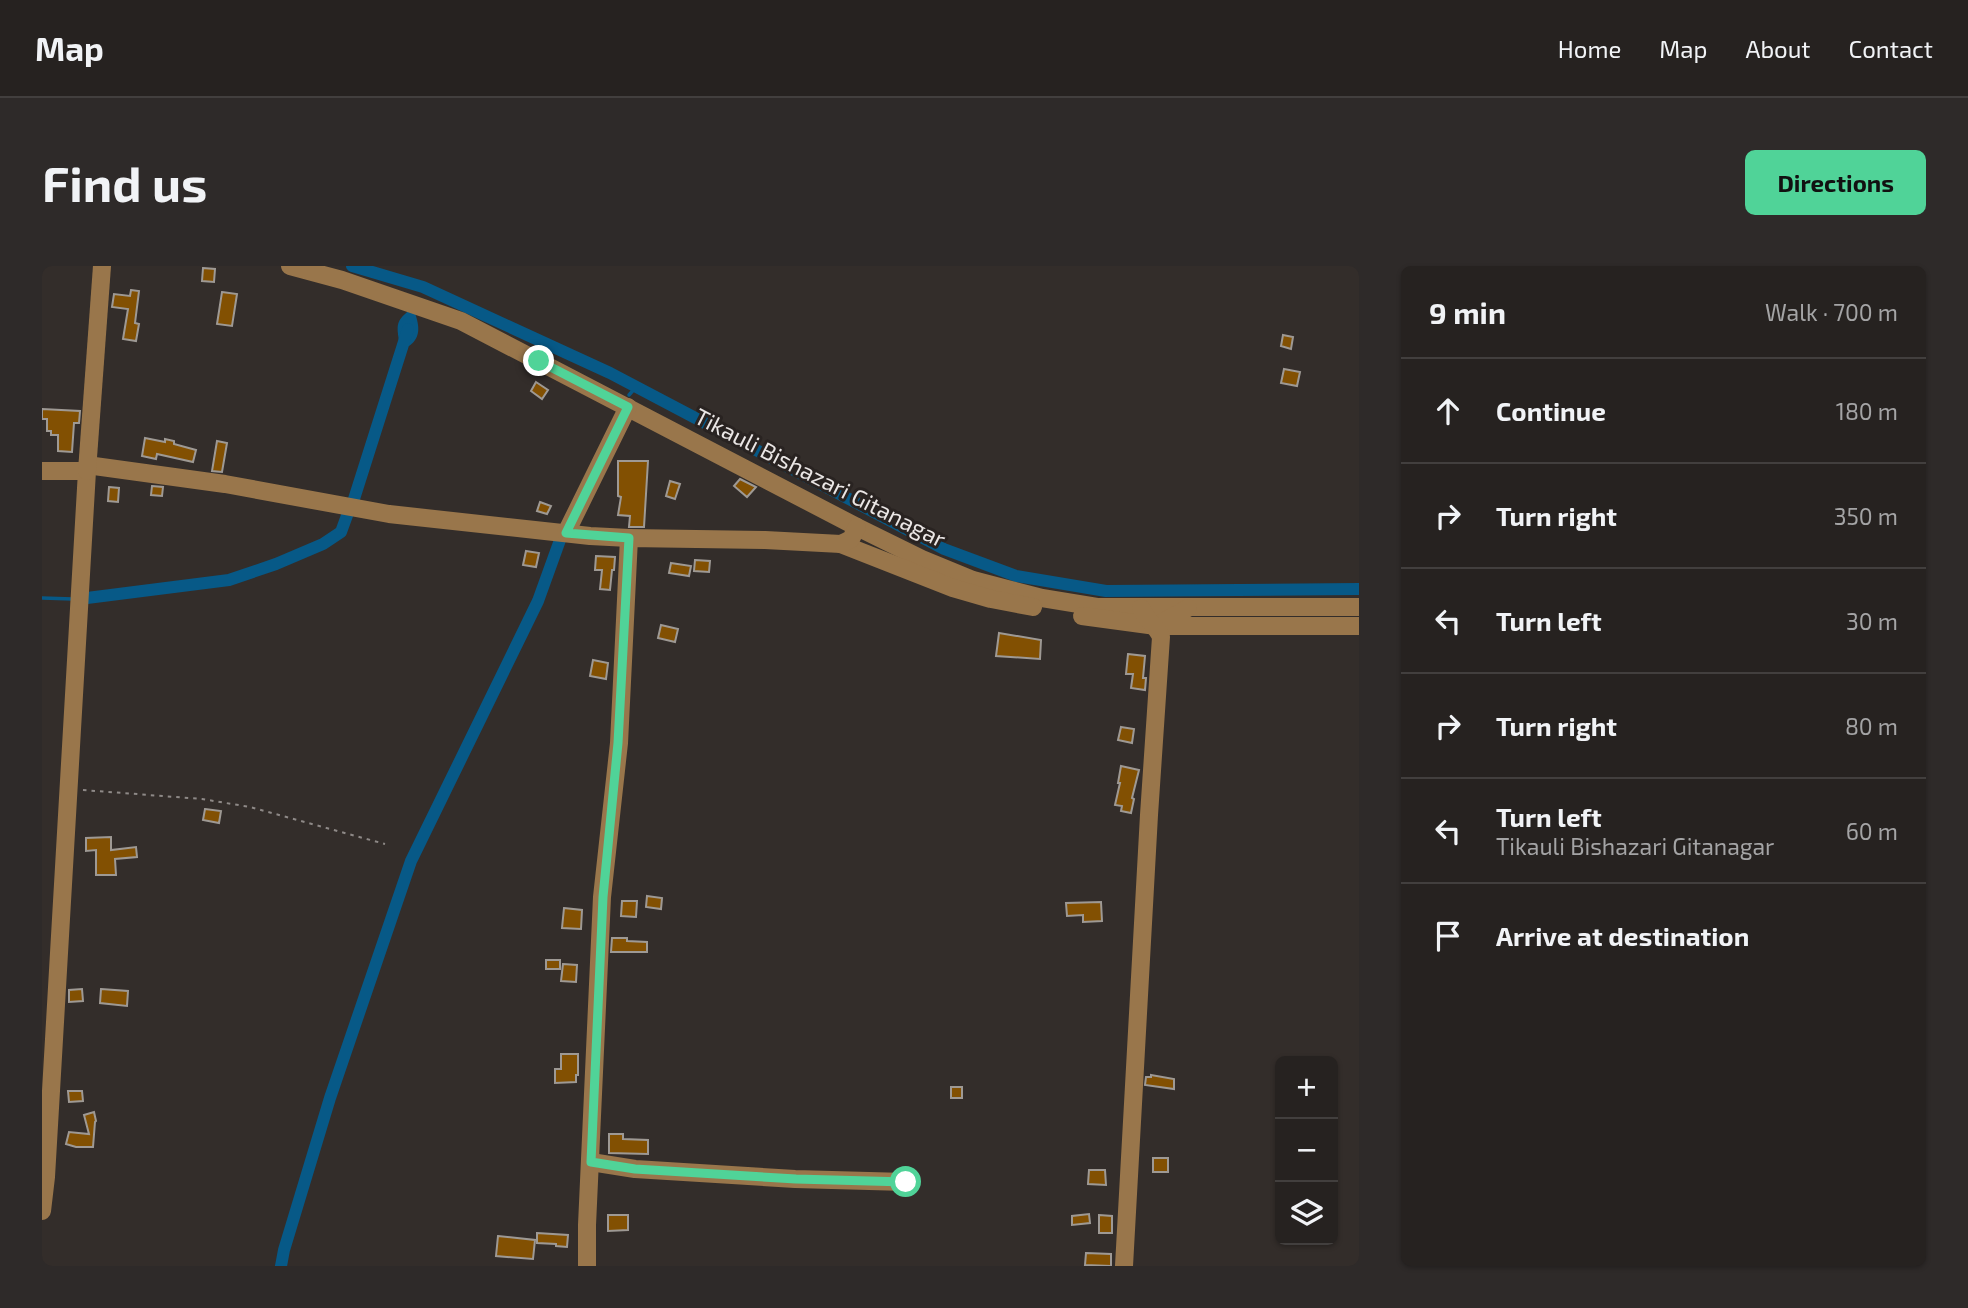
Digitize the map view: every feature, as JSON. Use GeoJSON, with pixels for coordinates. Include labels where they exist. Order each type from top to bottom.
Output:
{"type":"FeatureCollection","features":[{"type":"Feature","properties":{"kind":"street"},"geometry":{"type":"LineString","coordinates":[[42,1211],[87,468],[102,266]]}},
{"type":"Feature","properties":{"kind":"street","name":"Tikauli Bishazari Gitanagar"},"geometry":{"type":"LineString","coordinates":[[290,266],[345,272],[461,321],[857,527],[973,580],[1053,600],[1097,607],[1359,607]]}},
{"type":"Feature","properties":{"kind":"street"},"geometry":{"type":"LineString","coordinates":[[566,533],[628,407]]}},
{"type":"Feature","properties":{"kind":"street"},"geometry":{"type":"LineString","coordinates":[[42,471],[87,468],[225,484],[389,514],[566,533],[629,538],[841,544],[923,577],[991,599],[1156,626],[1359,626]]}},
{"type":"Feature","properties":{"kind":"street"},"geometry":{"type":"LineString","coordinates":[[841,544],[851,539],[857,527]]}},
{"type":"Feature","properties":{"kind":"street"},"geometry":{"type":"LineString","coordinates":[[857,527],[860,539],[871,555]]}},
{"type":"Feature","properties":{"kind":"street"},"geometry":{"type":"LineString","coordinates":[[587,1266],[603,897],[618,743],[629,538]]}},
{"type":"Feature","properties":{"kind":"street"},"geometry":{"type":"LineString","coordinates":[[1124,1266],[1161,637],[1156,626],[1145,617],[1141,608]]}},
{"type":"Feature","properties":{"kind":"street"},"geometry":{"type":"LineString","coordinates":[[1156,626],[1189,608]]}},
{"type":"Feature","properties":{"kind":"street"},"geometry":{"type":"LineString","coordinates":[[591,1162],[635,1169],[796,1179],[906,1182]]}},
{"type":"Feature","properties":{"kind":"path"},"geometry":{"type":"LineString","coordinates":[[68,789],[202,799],[238,805],[385,844]]}},
{"type":"Feature","properties":{"kind":"water"},"geometry":{"type":"Polygon","coordinates":[[[411,309],[414,310],[418,330],[416,339],[409,346],[399,341],[398,326],[400,319],[411,309]]]}},
{"type":"Feature","properties":{"kind":"building"},"geometry":{"type":"Polygon","coordinates":[[[203,268],[215,269],[214,282],[202,281],[203,268]]]}},
{"type":"Feature","properties":{"kind":"building"},"geometry":{"type":"Polygon","coordinates":[[[131,290],[139,291],[136,341],[123,339],[128,309],[112,307],[114,294],[130,296],[131,290]]]}},
{"type":"Feature","properties":{"kind":"building"},"geometry":{"type":"Polygon","coordinates":[[[222,292],[237,294],[232,326],[217,324],[222,292]]]}},
{"type":"Feature","properties":{"kind":"building"},"geometry":{"type":"Polygon","coordinates":[[[1283,335],[1293,337],[1291,349],[1281,346],[1283,335]]]}},
{"type":"Feature","properties":{"kind":"building"},"geometry":{"type":"Polygon","coordinates":[[[1284,369],[1300,372],[1297,386],[1281,383],[1284,369]]]}},
{"type":"Feature","properties":{"kind":"building"},"geometry":{"type":"Polygon","coordinates":[[[536,382],[548,390],[542,399],[531,391],[536,382]]]}},
{"type":"Feature","properties":{"kind":"building"},"geometry":{"type":"Polygon","coordinates":[[[42,409],[80,411],[79,423],[74,423],[72,452],[58,451],[58,435],[51,435],[51,431],[47,431],[47,419],[42,419],[42,409]]]}},
{"type":"Feature","properties":{"kind":"building"},"geometry":{"type":"Polygon","coordinates":[[[145,438],[174,441],[174,444],[196,450],[193,462],[157,454],[156,459],[142,456],[145,438]]]}},
{"type":"Feature","properties":{"kind":"building"},"geometry":{"type":"Polygon","coordinates":[[[217,441],[227,443],[222,472],[212,471],[217,441]]]}},
{"type":"Feature","properties":{"kind":"building"},"geometry":{"type":"Polygon","coordinates":[[[618,461],[648,461],[644,527],[629,527],[630,516],[618,515],[621,497],[618,496],[618,461]]]}},
{"type":"Feature","properties":{"kind":"building"},"geometry":{"type":"Polygon","coordinates":[[[740,479],[756,487],[747,497],[734,486],[740,479]]]}},
{"type":"Feature","properties":{"kind":"building"},"geometry":{"type":"Polygon","coordinates":[[[670,481],[680,484],[675,499],[666,496],[670,481]]]}},
{"type":"Feature","properties":{"kind":"building"},"geometry":{"type":"Polygon","coordinates":[[[152,486],[163,487],[162,496],[151,495],[152,486]]]}},
{"type":"Feature","properties":{"kind":"building"},"geometry":{"type":"Polygon","coordinates":[[[109,487],[119,488],[118,502],[108,501],[109,487]]]}},
{"type":"Feature","properties":{"kind":"building"},"geometry":{"type":"Polygon","coordinates":[[[540,502],[551,506],[547,514],[537,511],[540,502]]]}},
{"type":"Feature","properties":{"kind":"building"},"geometry":{"type":"Polygon","coordinates":[[[526,551],[539,553],[536,567],[523,565],[526,551]]]}},
{"type":"Feature","properties":{"kind":"building"},"geometry":{"type":"Polygon","coordinates":[[[596,556],[615,557],[610,590],[600,589],[602,570],[595,570],[596,556]]]}},
{"type":"Feature","properties":{"kind":"building"},"geometry":{"type":"Polygon","coordinates":[[[695,560],[710,561],[709,572],[694,571],[695,560]]]}},
{"type":"Feature","properties":{"kind":"building"},"geometry":{"type":"Polygon","coordinates":[[[671,563],[691,566],[689,576],[669,573],[671,563]]]}},
{"type":"Feature","properties":{"kind":"building"},"geometry":{"type":"Polygon","coordinates":[[[661,625],[678,629],[675,642],[658,638],[661,625]]]}},
{"type":"Feature","properties":{"kind":"building"},"geometry":{"type":"Polygon","coordinates":[[[999,633],[1041,640],[1040,659],[996,656],[999,633]]]}},
{"type":"Feature","properties":{"kind":"building"},"geometry":{"type":"Polygon","coordinates":[[[1128,654],[1145,656],[1145,690],[1131,688],[1133,674],[1126,674],[1128,654]]]}},
{"type":"Feature","properties":{"kind":"building"},"geometry":{"type":"Polygon","coordinates":[[[593,660],[608,663],[606,679],[590,676],[593,660]]]}},
{"type":"Feature","properties":{"kind":"building"},"geometry":{"type":"Polygon","coordinates":[[[1121,727],[1134,729],[1132,743],[1118,740],[1121,727]]]}},
{"type":"Feature","properties":{"kind":"building"},"geometry":{"type":"Polygon","coordinates":[[[1121,766],[1139,770],[1131,813],[1121,811],[1122,806],[1115,805],[1121,766]]]}},
{"type":"Feature","properties":{"kind":"building"},"geometry":{"type":"Polygon","coordinates":[[[205,809],[221,811],[219,823],[203,820],[205,809]]]}},
{"type":"Feature","properties":{"kind":"building"},"geometry":{"type":"Polygon","coordinates":[[[111,837],[111,850],[136,847],[137,857],[115,859],[116,875],[96,875],[96,850],[86,851],[86,838],[111,837]]]}},
{"type":"Feature","properties":{"kind":"building"},"geometry":{"type":"Polygon","coordinates":[[[647,896],[662,898],[661,909],[646,907],[647,896]]]}},
{"type":"Feature","properties":{"kind":"building"},"geometry":{"type":"Polygon","coordinates":[[[622,901],[637,901],[636,917],[621,916],[622,901]]]}},
{"type":"Feature","properties":{"kind":"building"},"geometry":{"type":"Polygon","coordinates":[[[1101,902],[1102,921],[1083,922],[1083,915],[1067,916],[1066,903],[1101,902]]]}},
{"type":"Feature","properties":{"kind":"building"},"geometry":{"type":"Polygon","coordinates":[[[564,908],[582,910],[581,929],[562,928],[564,908]]]}},
{"type":"Feature","properties":{"kind":"building"},"geometry":{"type":"Polygon","coordinates":[[[612,938],[647,942],[647,952],[611,952],[612,938]]]}},
{"type":"Feature","properties":{"kind":"building"},"geometry":{"type":"Polygon","coordinates":[[[546,960],[560,960],[560,969],[546,969],[546,960]]]}},
{"type":"Feature","properties":{"kind":"building"},"geometry":{"type":"Polygon","coordinates":[[[563,964],[577,965],[576,982],[561,981],[563,964]]]}},
{"type":"Feature","properties":{"kind":"building"},"geometry":{"type":"Polygon","coordinates":[[[82,989],[83,1001],[69,1002],[69,990],[82,989]]]}},
{"type":"Feature","properties":{"kind":"building"},"geometry":{"type":"Polygon","coordinates":[[[101,989],[128,991],[127,1006],[100,1003],[101,989]]]}},
{"type":"Feature","properties":{"kind":"building"},"geometry":{"type":"Polygon","coordinates":[[[561,1054],[578,1054],[576,1082],[555,1083],[555,1069],[561,1069],[561,1054]]]}},
{"type":"Feature","properties":{"kind":"building"},"geometry":{"type":"Polygon","coordinates":[[[1151,1075],[1174,1079],[1174,1089],[1145,1085],[1146,1077],[1151,1075]]]}},
{"type":"Feature","properties":{"kind":"building"},"geometry":{"type":"Polygon","coordinates":[[[951,1087],[962,1087],[962,1098],[951,1098],[951,1087]]]}},
{"type":"Feature","properties":{"kind":"building"},"geometry":{"type":"Polygon","coordinates":[[[68,1091],[82,1091],[83,1101],[69,1102],[68,1091]]]}},
{"type":"Feature","properties":{"kind":"building"},"geometry":{"type":"Polygon","coordinates":[[[94,1112],[96,1121],[93,1147],[66,1144],[69,1132],[89,1134],[84,1115],[94,1112]]]}},
{"type":"Feature","properties":{"kind":"building"},"geometry":{"type":"Polygon","coordinates":[[[609,1134],[623,1134],[623,1139],[648,1140],[648,1154],[609,1153],[609,1134]]]}},
{"type":"Feature","properties":{"kind":"building"},"geometry":{"type":"Polygon","coordinates":[[[1153,1158],[1168,1158],[1168,1172],[1153,1172],[1153,1158]]]}},
{"type":"Feature","properties":{"kind":"building"},"geometry":{"type":"Polygon","coordinates":[[[1089,1170],[1105,1170],[1106,1185],[1088,1184],[1089,1170]]]}},
{"type":"Feature","properties":{"kind":"building"},"geometry":{"type":"Polygon","coordinates":[[[1089,1214],[1090,1223],[1072,1225],[1072,1216],[1089,1214]]]}},
{"type":"Feature","properties":{"kind":"building"},"geometry":{"type":"Polygon","coordinates":[[[608,1215],[628,1215],[628,1230],[608,1231],[608,1215]]]}},
{"type":"Feature","properties":{"kind":"building"},"geometry":{"type":"Polygon","coordinates":[[[1099,1215],[1112,1216],[1112,1233],[1099,1233],[1099,1215]]]}},
{"type":"Feature","properties":{"kind":"building"},"geometry":{"type":"Polygon","coordinates":[[[537,1233],[568,1235],[567,1247],[537,1243],[537,1233]]]}},
{"type":"Feature","properties":{"kind":"building"},"geometry":{"type":"Polygon","coordinates":[[[498,1236],[535,1240],[533,1259],[496,1256],[498,1236]]]}},
{"type":"Feature","properties":{"kind":"building"},"geometry":{"type":"Polygon","coordinates":[[[1086,1253],[1111,1254],[1111,1266],[1085,1265],[1086,1253]]]}},
{"type":"Feature","properties":{"kind":"waterway"},"geometry":{"type":"LineString","coordinates":[[352,266],[423,287],[610,373],[944,549],[1016,576],[1106,591],[1359,589]]}},
{"type":"Feature","properties":{"kind":"waterway"},"geometry":{"type":"LineString","coordinates":[[354,499],[408,329]]}},
{"type":"Feature","properties":{"kind":"waterway"},"geometry":{"type":"LineString","coordinates":[[629,395],[636,387]]}},
{"type":"Feature","properties":{"kind":"waterway"},"geometry":{"type":"LineString","coordinates":[[87,598],[229,580],[323,544],[341,532],[349,510]]}},
{"type":"Feature","properties":{"kind":"waterway"},"geometry":{"type":"LineString","coordinates":[[281,1266],[330,1098],[411,861],[538,601],[560,540]]}},
{"type":"Feature","properties":{"kind":"waterway"},"geometry":{"type":"LineString","coordinates":[[42,598],[73,599]]}},
{"type":"Feature","properties":{"kind":"route"},"geometry":{"type":"LineString","coordinates":[[539,361],[628,407],[566,533],[629,538],[618,743],[603,897],[591,1162],[635,1169],[796,1179],[906,1182]]}}]}
